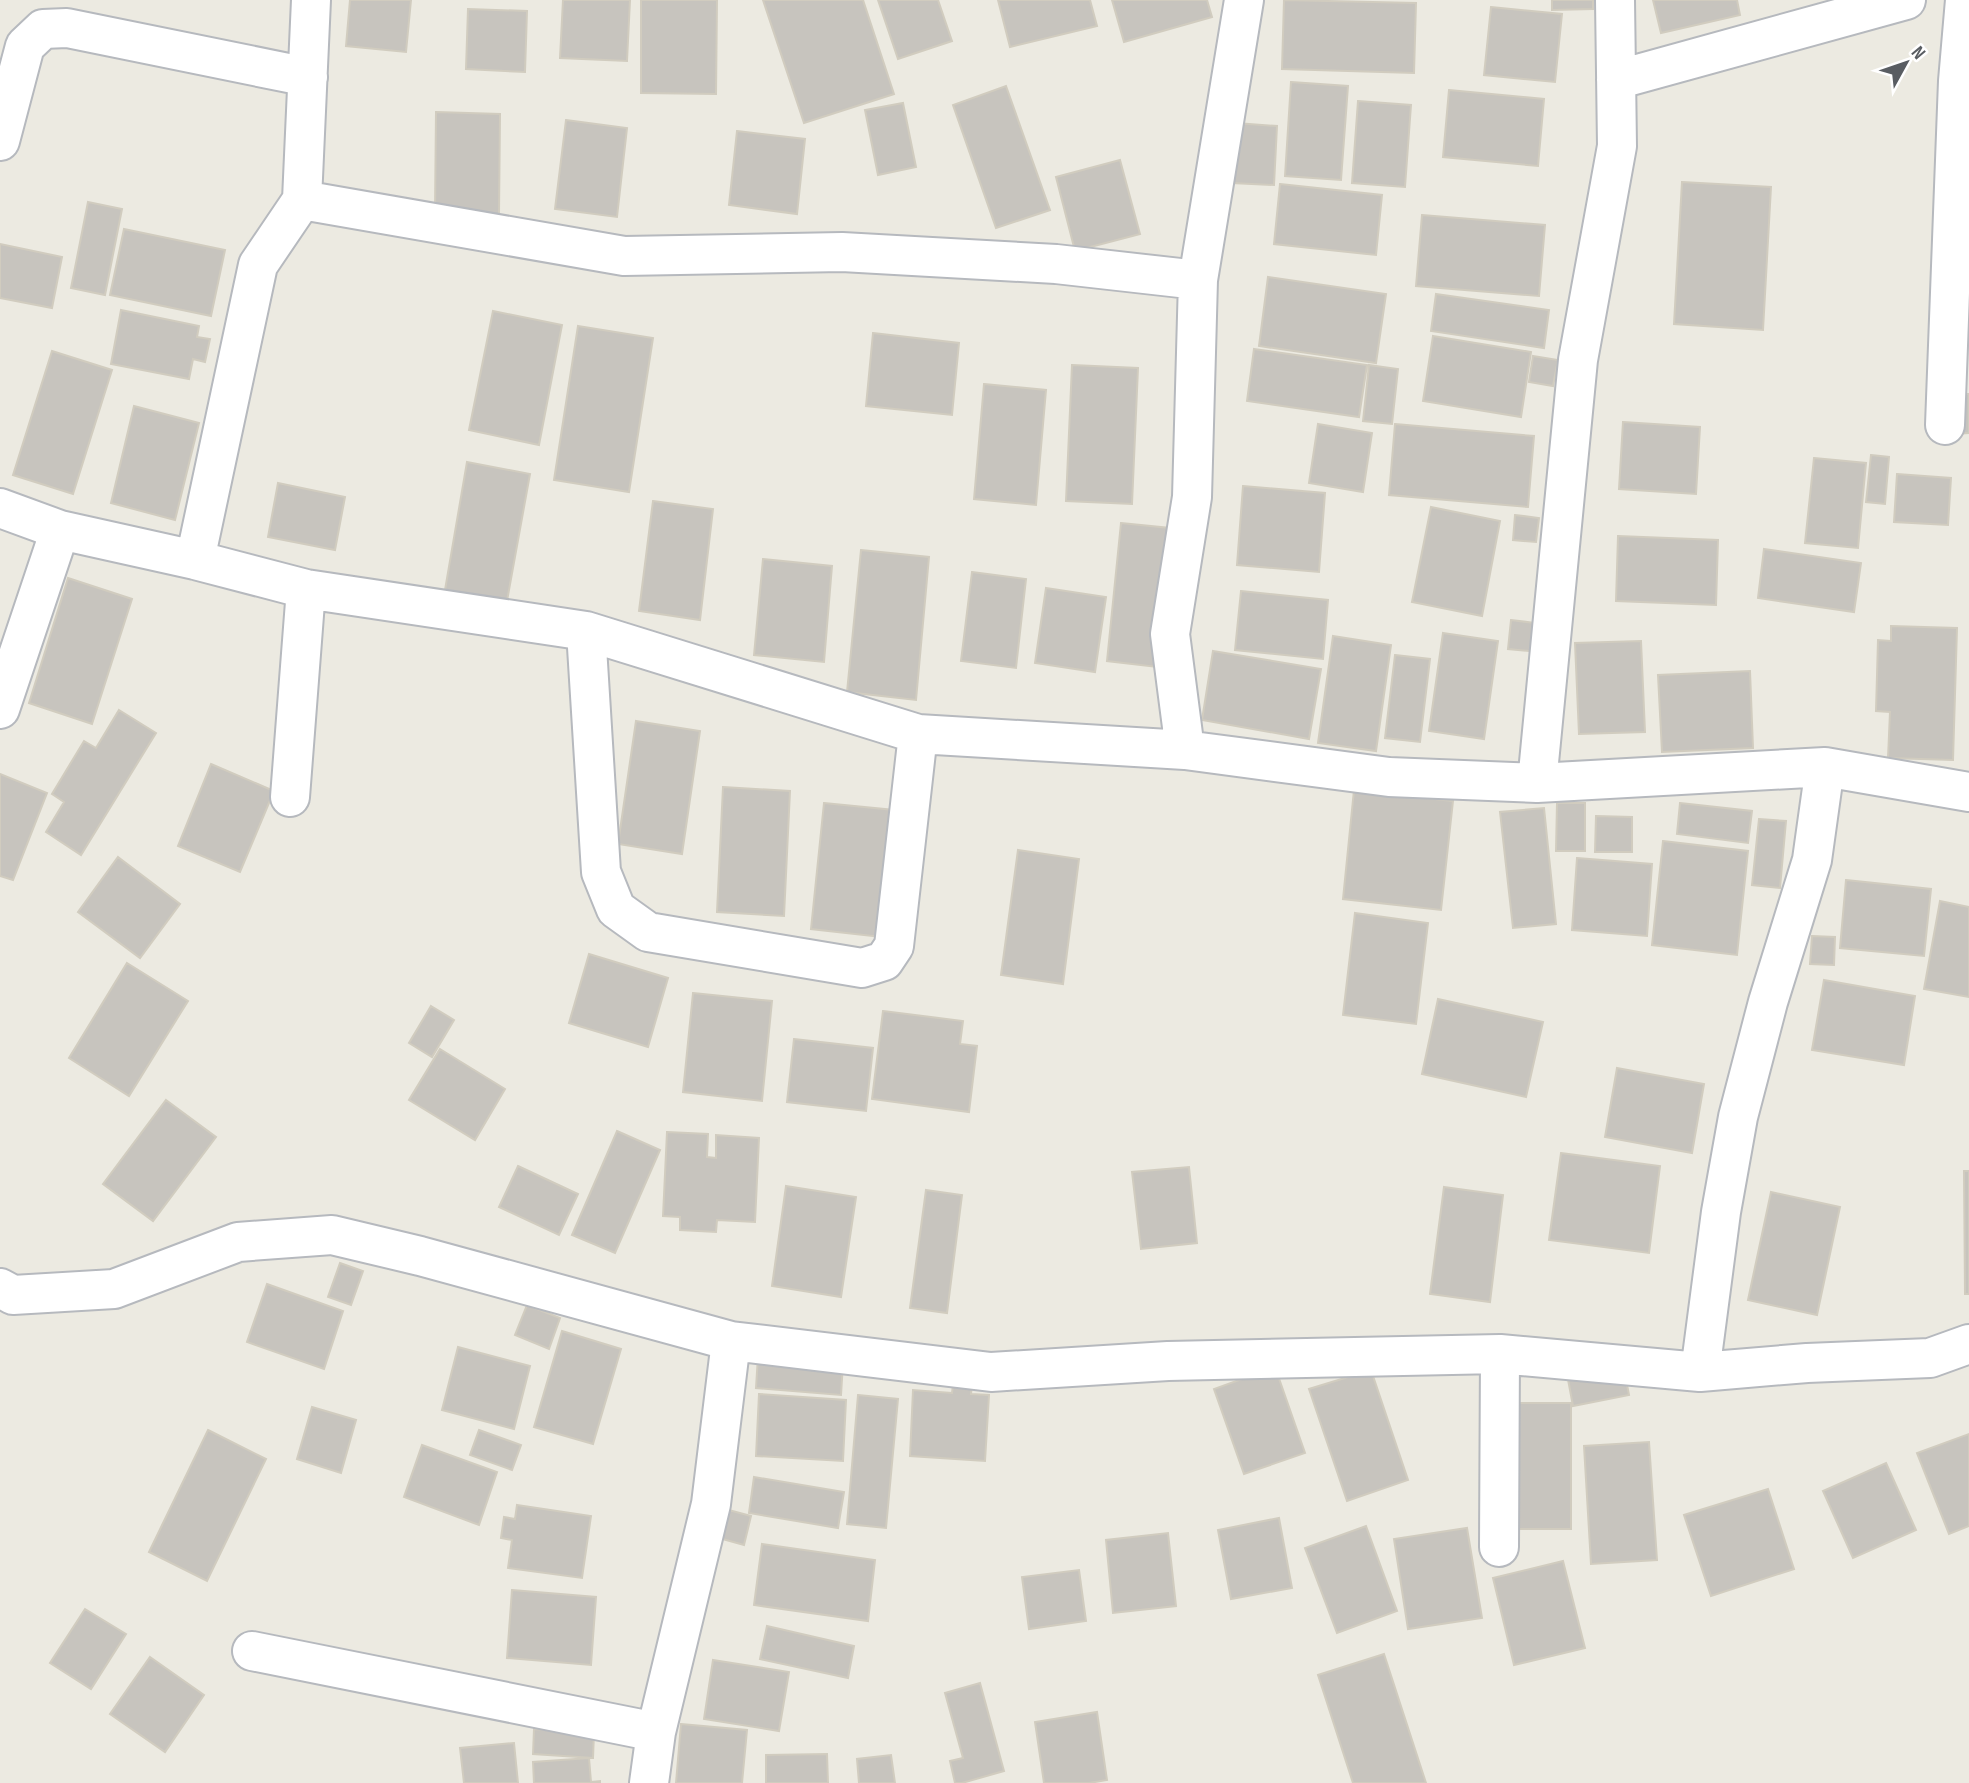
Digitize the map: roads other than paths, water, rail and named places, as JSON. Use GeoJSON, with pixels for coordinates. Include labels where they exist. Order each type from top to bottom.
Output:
{"type":"FeatureCollection","features":[{"type":"Feature","properties":{"kind":"street"},"geometry":{"type":"LineString","coordinates":[[195,560],[258,265],[302,200],[311,0]]}},
{"type":"Feature","properties":{"kind":"street"},"geometry":{"type":"LineString","coordinates":[[1185,750],[1170,634],[1192,497],[1198,280],[1244,0]]}},
{"type":"Feature","properties":{"kind":"street"},"geometry":{"type":"LineString","coordinates":[[1537,783],[1578,360],[1617,146],[1615,0]]}},
{"type":"Feature","properties":{"kind":"street"},"geometry":{"type":"LineString","coordinates":[[1616,80],[1906,0]]}},
{"type":"Feature","properties":{"kind":"street"},"geometry":{"type":"LineString","coordinates":[[1945,425],[1958,81],[1965,0]]}},
{"type":"Feature","properties":{"kind":"street"},"geometry":{"type":"LineString","coordinates":[[0,141],[25,46],[43,29],[67,28],[308,77]]}},
{"type":"Feature","properties":{"kind":"street"},"geometry":{"type":"LineString","coordinates":[[302,200],[624,256],[842,252],[1056,264],[1198,280]]}},
{"type":"Feature","properties":{"kind":"street"},"geometry":{"type":"LineString","coordinates":[[0,508],[60,530],[195,560],[306,589],[586,632],[918,734],[1185,750],[1389,776],[1537,783],[1825,767],[1969,792]]}},
{"type":"Feature","properties":{"kind":"street"},"geometry":{"type":"LineString","coordinates":[[0,709],[60,530]]}},
{"type":"Feature","properties":{"kind":"street"},"geometry":{"type":"LineString","coordinates":[[290,797],[306,589]]}},
{"type":"Feature","properties":{"kind":"street"},"geometry":{"type":"LineString","coordinates":[[586,632],[601,872],[616,909],[648,932],[862,968],[884,961],[894,946],[918,734]]}},
{"type":"Feature","properties":{"kind":"street"},"geometry":{"type":"LineString","coordinates":[[1700,1372],[1721,1212],[1738,1118],[1768,1003],[1812,860],[1825,767]]}},
{"type":"Feature","properties":{"kind":"street"},"geometry":{"type":"LineString","coordinates":[[0,1289],[13,1295],[114,1289],[239,1242],[332,1235],[421,1256],[731,1341],[991,1372],[1168,1361],[1500,1354],[1700,1372],[1807,1363],[1930,1358],[1969,1344]]}},
{"type":"Feature","properties":{"kind":"street"},"geometry":{"type":"LineString","coordinates":[[649,1783],[656,1732],[711,1504],[731,1341]]}},
{"type":"Feature","properties":{"kind":"street"},"geometry":{"type":"LineString","coordinates":[[1499,1547],[1500,1354]]}},
{"type":"Feature","properties":{"kind":"street"},"geometry":{"type":"LineString","coordinates":[[252,1651],[656,1732]]}}]}
